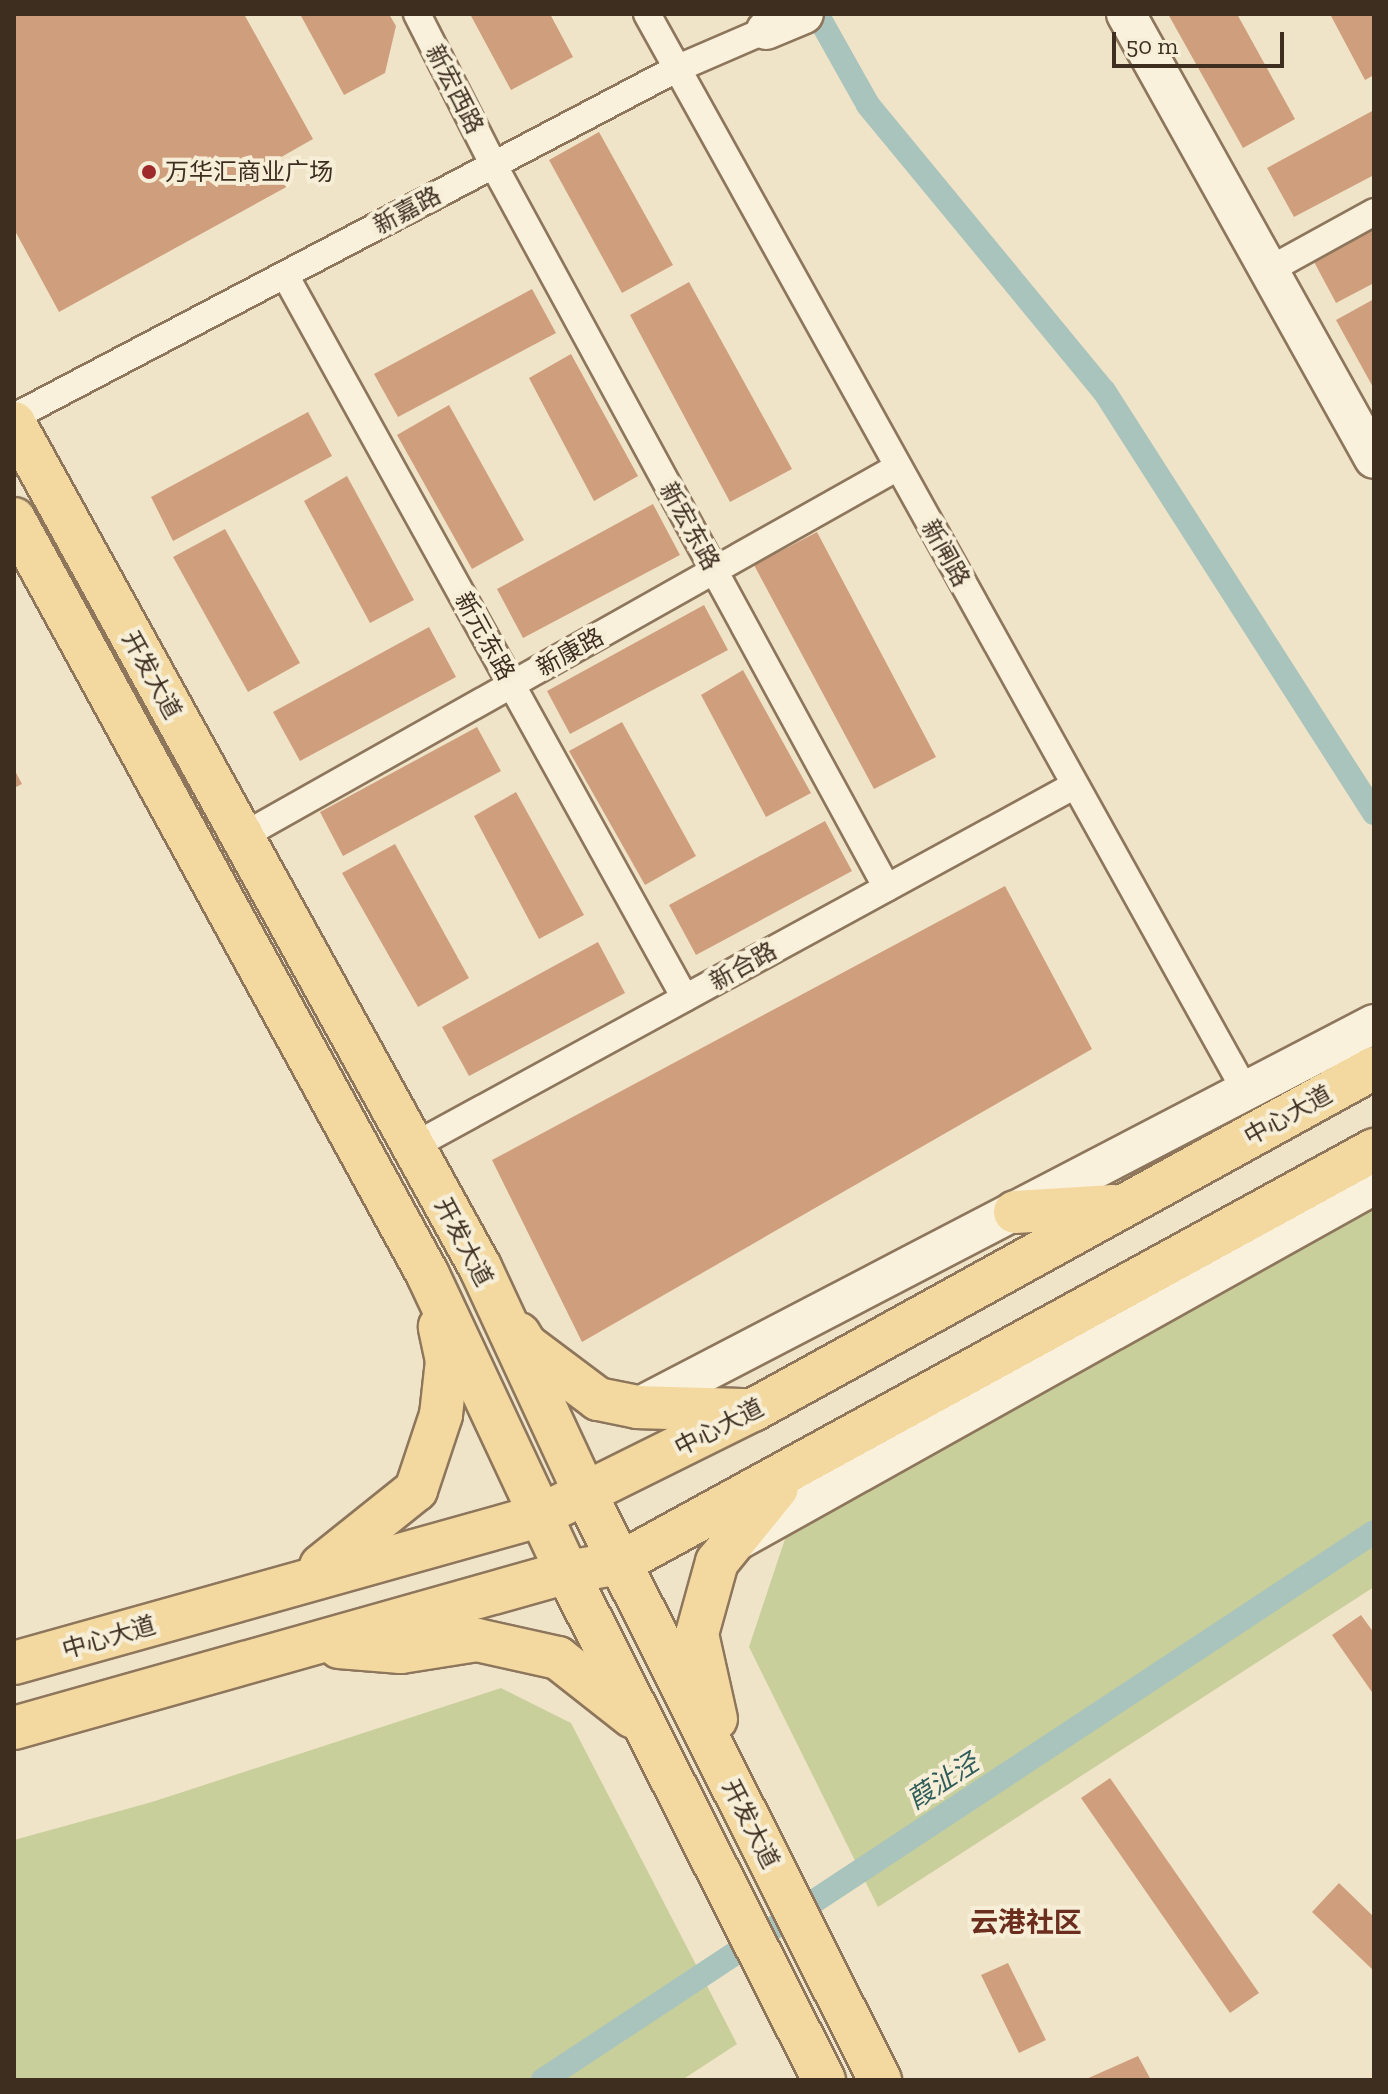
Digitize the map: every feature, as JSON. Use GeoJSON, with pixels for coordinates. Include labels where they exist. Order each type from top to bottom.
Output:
{"type":"FeatureCollection","features":[{"type":"Feature","properties":{"kind":"main road","name":"新嘉路"},"geometry":{"type":"LineString","coordinates":[[766,30],[804,14]]}},
{"type":"Feature","properties":{"kind":"main road"},"geometry":{"type":"LineString","coordinates":[[1126,14],[1374,459]]}},
{"type":"Feature","properties":{"kind":"main road","name":"开发大道"},"geometry":{"type":"LineString","coordinates":[[14,420],[480,1267],[586,1495],[880,2080]]}},
{"type":"Feature","properties":{"kind":"main road","name":"开发大道"},"geometry":{"type":"LineString","coordinates":[[14,519],[428,1275],[539,1516],[824,2080]]}},
{"type":"Feature","properties":{"kind":"main road"},"geometry":{"type":"LineString","coordinates":[[638,1407],[1374,1024]]}},
{"type":"Feature","properties":{"kind":"main road","name":"中心大道"},"geometry":{"type":"LineString","coordinates":[[14,1663],[539,1516],[753,1410],[1374,1068]]}},
{"type":"Feature","properties":{"kind":"main road"},"geometry":{"type":"LineString","coordinates":[[14,1728],[567,1572],[620,1563],[1374,1150]]}},
{"type":"Feature","properties":{"kind":"main road"},"geometry":{"type":"LineString","coordinates":[[731,1544],[1374,1185]]}},
{"type":"Feature","properties":{"kind":"main road"},"geometry":{"type":"LineString","coordinates":[[1015,1212],[1126,1205]]}},
{"type":"Feature","properties":{"kind":"main road"},"geometry":{"type":"LineString","coordinates":[[480,1267],[526,1345],[598,1399],[638,1407],[753,1410]]}},
{"type":"Feature","properties":{"kind":"main road"},"geometry":{"type":"LineString","coordinates":[[293,1585],[359,1541],[416,1490],[441,1415],[447,1361],[428,1275]]}},
{"type":"Feature","properties":{"kind":"main road"},"geometry":{"type":"LineString","coordinates":[[1077,1350],[1125,1287]]}},
{"type":"Feature","properties":{"kind":"main road"},"geometry":{"type":"LineString","coordinates":[[736,1794],[697,1634],[717,1562],[797,1466]]}},
{"type":"Feature","properties":{"kind":"main road"},"geometry":{"type":"LineString","coordinates":[[310,1644],[401,1652],[477,1640],[558,1658],[647,1730]]}},
{"type":"Feature","properties":{"kind":"street","name":"新宏西路"},"geometry":{"type":"LineString","coordinates":[[417,14],[493,164]]}},
{"type":"Feature","properties":{"kind":"street","name":"新闸路"},"geometry":{"type":"LineString","coordinates":[[647,14],[1246,1092]]}},
{"type":"Feature","properties":{"kind":"street","name":"新嘉路"},"geometry":{"type":"LineString","coordinates":[[14,420],[676,69],[766,30]]}},
{"type":"Feature","properties":{"kind":"street","name":"新宏东路"},"geometry":{"type":"LineString","coordinates":[[493,164],[887,888]]}},
{"type":"Feature","properties":{"kind":"street"},"geometry":{"type":"LineString","coordinates":[[1269,270],[1374,212]]}},
{"type":"Feature","properties":{"kind":"street","name":"新元东路"},"geometry":{"type":"LineString","coordinates":[[285,275],[685,998]]}},
{"type":"Feature","properties":{"kind":"street","name":"新康路"},"geometry":{"type":"LineString","coordinates":[[241,837],[898,467]]}},
{"type":"Feature","properties":{"kind":"street","name":"新合路"},"geometry":{"type":"LineString","coordinates":[[412,1147],[1075,785]]}},
{"type":"Feature","properties":{"kind":"green space"},"geometry":{"type":"Polygon","coordinates":[[[1374,1208],[1374,1587],[878,1907],[749,1647],[788,1530],[1374,1208]]]}},
{"type":"Feature","properties":{"kind":"green space"},"geometry":{"type":"Polygon","coordinates":[[[501,1688],[571,1723],[737,2044],[682,2080],[14,2080],[14,1840],[152,1802],[501,1688]]]}},
{"type":"Feature","properties":{"kind":"building","name":"万华汇商业广场"},"geometry":{"type":"Polygon","coordinates":[[[14,14],[244,14],[313,139],[276,160],[290,185],[59,312],[14,229],[14,14]]]}},
{"type":"Feature","properties":{"kind":"building"},"geometry":{"type":"Polygon","coordinates":[[[300,14],[389,14],[396,26],[385,73],[344,95],[300,14]]]}},
{"type":"Feature","properties":{"kind":"building"},"geometry":{"type":"Polygon","coordinates":[[[470,14],[550,14],[573,57],[511,90],[470,14]]]}},
{"type":"Feature","properties":{"kind":"building"},"geometry":{"type":"Polygon","coordinates":[[[1168,14],[1237,14],[1295,119],[1243,148],[1168,14]]]}},
{"type":"Feature","properties":{"kind":"building"},"geometry":{"type":"Polygon","coordinates":[[[1330,14],[1374,14],[1374,75],[1365,80],[1330,14]]]}},
{"type":"Feature","properties":{"kind":"building"},"geometry":{"type":"Polygon","coordinates":[[[1374,110],[1374,175],[1294,217],[1267,168],[1374,110]]]}},
{"type":"Feature","properties":{"kind":"building"},"geometry":{"type":"Polygon","coordinates":[[[599,132],[673,265],[622,293],[549,160],[599,132]]]}},
{"type":"Feature","properties":{"kind":"building"},"geometry":{"type":"Polygon","coordinates":[[[1374,227],[1374,283],[1336,303],[1313,260],[1374,227]]]}},
{"type":"Feature","properties":{"kind":"building"},"geometry":{"type":"Polygon","coordinates":[[[689,282],[792,469],[730,502],[630,315],[689,282]]]}},
{"type":"Feature","properties":{"kind":"building"},"geometry":{"type":"Polygon","coordinates":[[[532,289],[556,333],[398,417],[374,374],[532,289]]]}},
{"type":"Feature","properties":{"kind":"building"},"geometry":{"type":"Polygon","coordinates":[[[1374,299],[1374,389],[1336,320],[1374,299]]]}},
{"type":"Feature","properties":{"kind":"building"},"geometry":{"type":"Polygon","coordinates":[[[571,354],[638,476],[594,501],[529,378],[571,354]]]}},
{"type":"Feature","properties":{"kind":"building"},"geometry":{"type":"Polygon","coordinates":[[[449,405],[524,540],[472,569],[397,435],[449,405]]]}},
{"type":"Feature","properties":{"kind":"building"},"geometry":{"type":"Polygon","coordinates":[[[308,412],[332,456],[173,541],[151,497],[308,412]]]}},
{"type":"Feature","properties":{"kind":"building"},"geometry":{"type":"Polygon","coordinates":[[[347,476],[414,600],[370,623],[304,501],[347,476]]]}},
{"type":"Feature","properties":{"kind":"building"},"geometry":{"type":"Polygon","coordinates":[[[653,504],[680,555],[523,638],[497,589],[653,504]]]}},
{"type":"Feature","properties":{"kind":"building"},"geometry":{"type":"Polygon","coordinates":[[[225,529],[300,663],[248,692],[173,557],[225,529]]]}},
{"type":"Feature","properties":{"kind":"building"},"geometry":{"type":"Polygon","coordinates":[[[817,532],[936,757],[874,789],[754,565],[817,532]]]}},
{"type":"Feature","properties":{"kind":"building"},"geometry":{"type":"Polygon","coordinates":[[[704,605],[728,650],[570,734],[547,691],[704,605]]]}},
{"type":"Feature","properties":{"kind":"building"},"geometry":{"type":"Polygon","coordinates":[[[429,627],[456,677],[300,761],[273,712],[429,627]]]}},
{"type":"Feature","properties":{"kind":"building"},"geometry":{"type":"Polygon","coordinates":[[[743,670],[811,793],[766,817],[701,695],[743,670]]]}},
{"type":"Feature","properties":{"kind":"building"},"geometry":{"type":"Polygon","coordinates":[[[622,722],[696,856],[645,885],[569,751],[622,722]]]}},
{"type":"Feature","properties":{"kind":"building"},"geometry":{"type":"Polygon","coordinates":[[[477,727],[501,771],[343,856],[320,812],[477,727]]]}},
{"type":"Feature","properties":{"kind":"building"},"geometry":{"type":"Polygon","coordinates":[[[14,769],[22,784],[14,788],[14,769]]]}},
{"type":"Feature","properties":{"kind":"building"},"geometry":{"type":"Polygon","coordinates":[[[516,792],[584,915],[539,939],[474,816],[516,792]]]}},
{"type":"Feature","properties":{"kind":"building"},"geometry":{"type":"Polygon","coordinates":[[[825,821],[852,871],[696,955],[669,905],[825,821]]]}},
{"type":"Feature","properties":{"kind":"building"},"geometry":{"type":"Polygon","coordinates":[[[395,844],[469,978],[418,1007],[342,873],[395,844]]]}},
{"type":"Feature","properties":{"kind":"building"},"geometry":{"type":"Polygon","coordinates":[[[1005,886],[1092,1049],[582,1342],[492,1160],[1005,886]]]}},
{"type":"Feature","properties":{"kind":"building"},"geometry":{"type":"Polygon","coordinates":[[[598,942],[625,993],[469,1076],[442,1027],[598,942]]]}},
{"type":"Feature","properties":{"kind":"building"},"geometry":{"type":"Polygon","coordinates":[[[1361,1615],[1374,1633],[1374,1695],[1332,1635],[1361,1615]]]}},
{"type":"Feature","properties":{"kind":"building"},"geometry":{"type":"Polygon","coordinates":[[[1110,1778],[1259,1993],[1230,2013],[1081,1798],[1110,1778]]]}},
{"type":"Feature","properties":{"kind":"building"},"geometry":{"type":"Polygon","coordinates":[[[1339,1883],[1374,1917],[1374,1971],[1312,1912],[1339,1883]]]}},
{"type":"Feature","properties":{"kind":"building"},"geometry":{"type":"Polygon","coordinates":[[[1008,1963],[1046,2040],[1019,2053],[981,1975],[1008,1963]]]}},
{"type":"Feature","properties":{"kind":"building"},"geometry":{"type":"Polygon","coordinates":[[[1138,2056],[1151,2080],[1084,2080],[1138,2056]]]}},
{"type":"Feature","properties":{"kind":"waterway"},"geometry":{"type":"LineString","coordinates":[[817,14],[868,105],[1104,391],[1374,813]]}},
{"type":"Feature","properties":{"kind":"waterway","name":"葭沚泾"},"geometry":{"type":"LineString","coordinates":[[543,2080],[1374,1532]]}},
{"type":"Feature","properties":{"kind":"place","name":"万华汇商业广场"},"geometry":{"type":"Point","coordinates":[149,172]}},
{"type":"Feature","properties":{"kind":"district","name":"云港社区"},"geometry":{"type":"Point","coordinates":[1026,1923]}}]}
